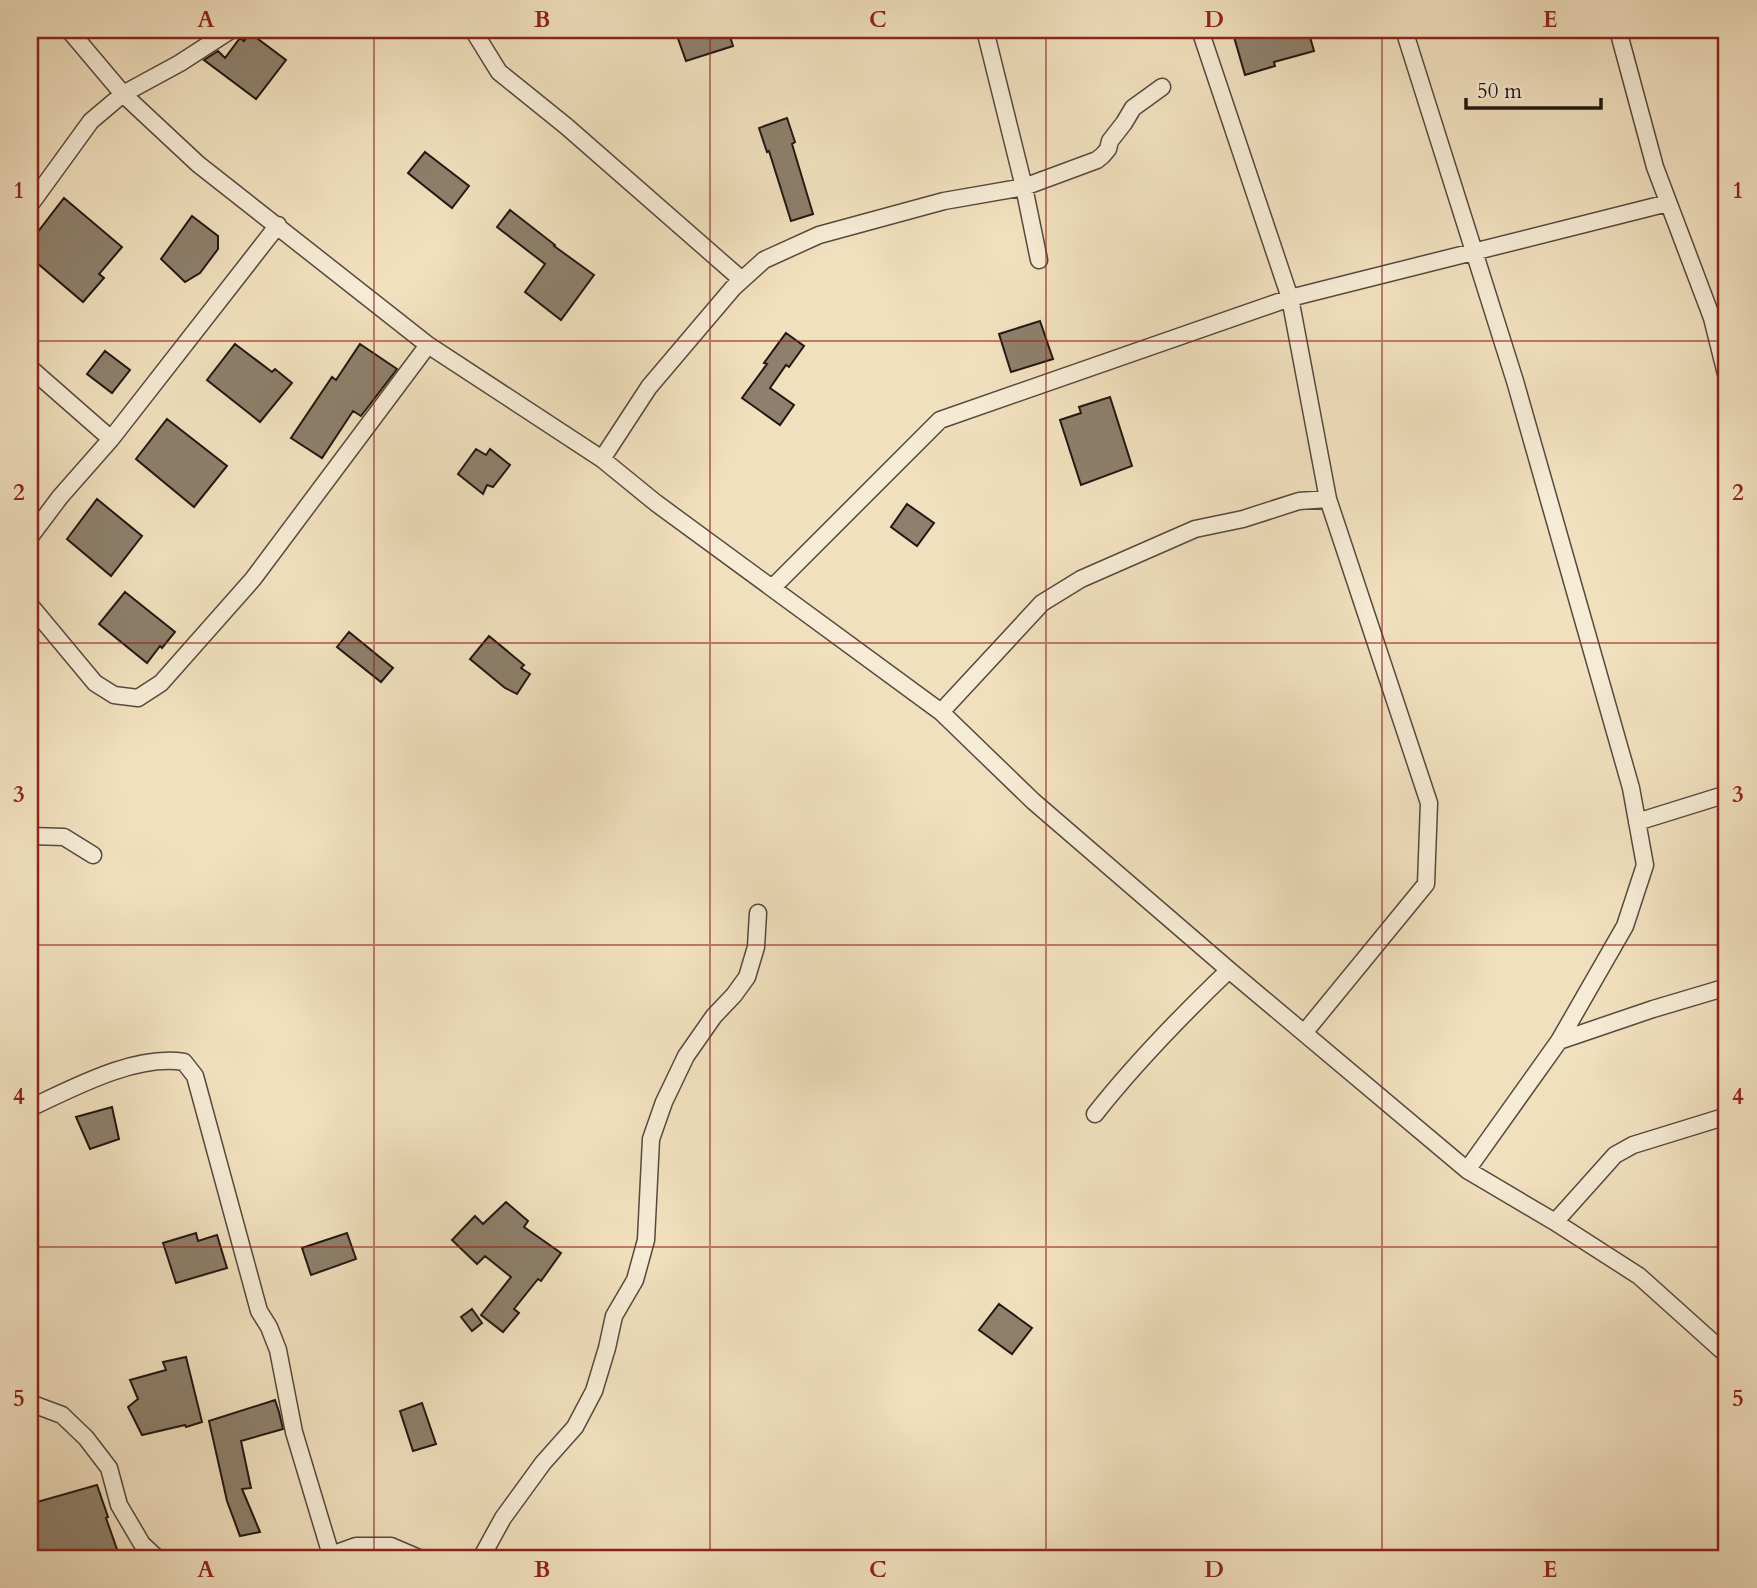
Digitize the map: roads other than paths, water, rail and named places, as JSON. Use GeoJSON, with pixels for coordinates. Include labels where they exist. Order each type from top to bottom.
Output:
{"type":"FeatureCollection","features":[{"type":"Feature","properties":{"kind":"street"},"geometry":{"type":"LineString","coordinates":[[69,30],[123,94],[198,164],[428,345],[602,459],[656,503],[941,712],[1033,801],[1467,1170],[1639,1276],[1727,1355]]}},
{"type":"Feature","properties":{"kind":"street"},"geometry":{"type":"LineString","coordinates":[[30,205],[91,121],[123,94],[180,63],[231,30]]}},
{"type":"Feature","properties":{"kind":"street"},"geometry":{"type":"LineString","coordinates":[[473,30],[499,72],[566,126],[742,280]]}},
{"type":"Feature","properties":{"kind":"street"},"geometry":{"type":"LineString","coordinates":[[985,30],[1039,260]]}},
{"type":"Feature","properties":{"kind":"street"},"geometry":{"type":"LineString","coordinates":[[1200,30],[1290,298],[1328,499],[1429,803],[1426,884],[1304,1032]]}},
{"type":"Feature","properties":{"kind":"street"},"geometry":{"type":"LineString","coordinates":[[1404,30],[1522,407],[1631,788],[1645,865],[1625,926],[1559,1041],[1467,1170]]}},
{"type":"Feature","properties":{"kind":"street"},"geometry":{"type":"LineString","coordinates":[[1618,30],[1655,167],[1712,318],[1727,379]]}},
{"type":"Feature","properties":{"kind":"street"},"geometry":{"type":"LineString","coordinates":[[602,459],[649,387],[733,288],[764,260],[819,235],[944,201],[1024,187],[1097,160],[1108,149],[1110,141],[1133,108],[1161,87]]}},
{"type":"Feature","properties":{"kind":"street"},"geometry":{"type":"LineString","coordinates":[[772,588],[940,420],[1290,298],[1668,203]]}},
{"type":"Feature","properties":{"kind":"street"},"geometry":{"type":"LineString","coordinates":[[30,537],[60,497],[111,439],[278,225]]}},
{"type":"Feature","properties":{"kind":"street"},"geometry":{"type":"LineString","coordinates":[[30,605],[96,683],[114,695],[138,698],[161,683],[253,579],[428,345]]}},
{"type":"Feature","properties":{"kind":"street"},"geometry":{"type":"LineString","coordinates":[[30,368],[111,439]]}},
{"type":"Feature","properties":{"kind":"street"},"geometry":{"type":"LineString","coordinates":[[941,712],[1042,603],[1081,579],[1195,529],[1243,519],[1299,500],[1328,499]]}},
{"type":"Feature","properties":{"kind":"street"},"geometry":{"type":"LineString","coordinates":[[1637,822],[1727,794]]}},
{"type":"Feature","properties":{"kind":"street"},"geometry":{"type":"LineString","coordinates":[[30,836],[64,837],[93,855]]}},
{"type":"Feature","properties":{"kind":"street"},"geometry":{"type":"LineString","coordinates":[[481,1558],[503,1518],[543,1463],[575,1427],[594,1391],[614,1316],[635,1280],[646,1240],[651,1139],[664,1102],[686,1056],[714,1016],[747,977],[756,947],[758,913]]}},
{"type":"Feature","properties":{"kind":"street"},"geometry":{"type":"LineString","coordinates":[[1095,1114],[1122,1080],[1182,1015],[1229,970]]}},
{"type":"Feature","properties":{"kind":"street"},"geometry":{"type":"LineString","coordinates":[[1559,1041],[1727,986]]}},
{"type":"Feature","properties":{"kind":"street"},"geometry":{"type":"LineString","coordinates":[[30,1108],[130,1066],[169,1060],[184,1062],[195,1076],[255,1300],[278,1350],[294,1432],[330,1556],[356,1546],[391,1546],[419,1558]]}},
{"type":"Feature","properties":{"kind":"street"},"geometry":{"type":"LineString","coordinates":[[1555,1222],[1615,1154],[1633,1145],[1727,1116]]}},
{"type":"Feature","properties":{"kind":"street"},"geometry":{"type":"LineString","coordinates":[[30,1404],[62,1415],[86,1438],[109,1468],[119,1505],[142,1544],[157,1558]]}}]}
